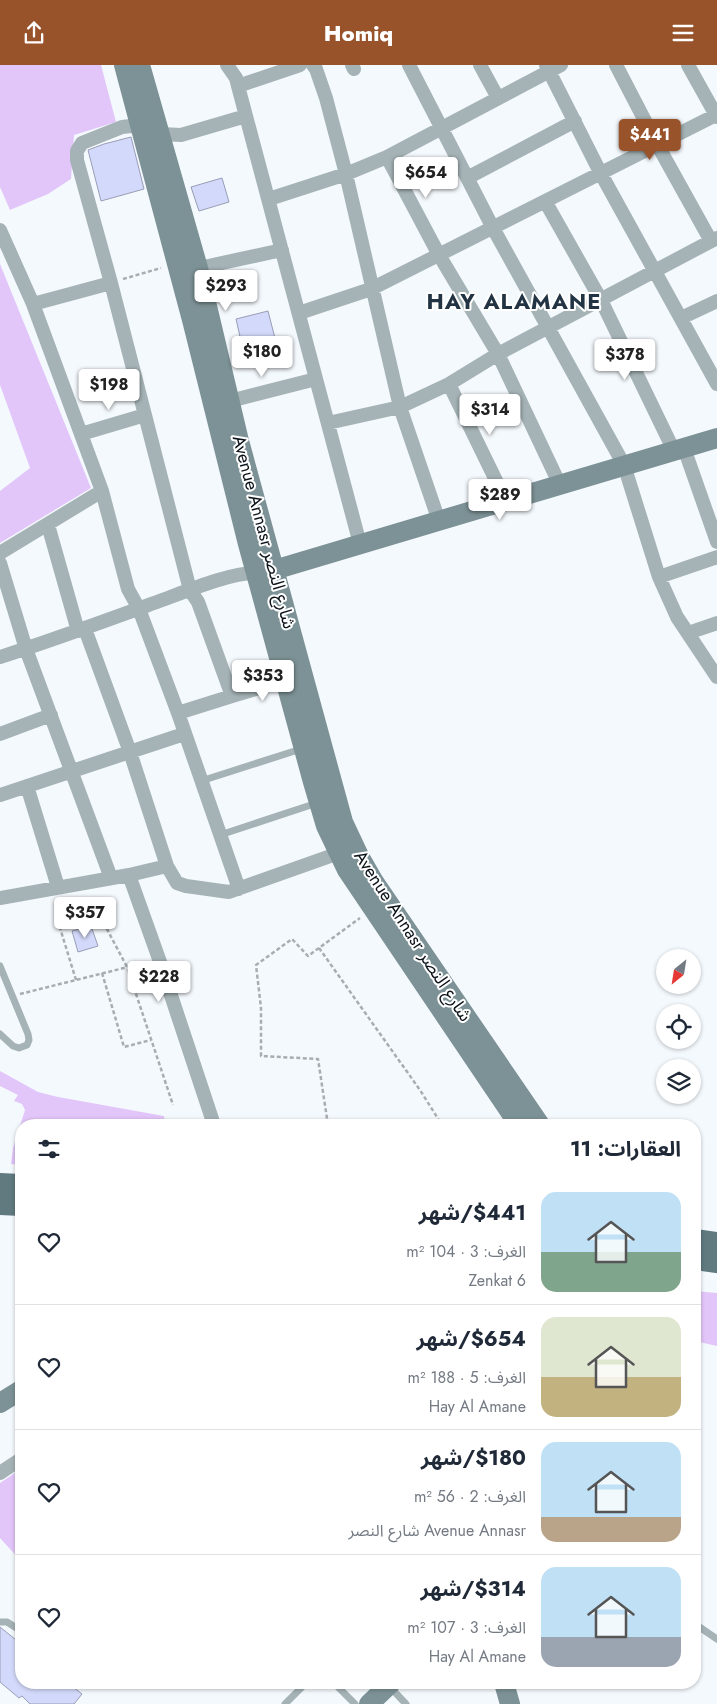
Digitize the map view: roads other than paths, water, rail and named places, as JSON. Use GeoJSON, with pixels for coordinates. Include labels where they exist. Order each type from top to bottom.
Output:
{"type":"FeatureCollection","features":[{"type":"Feature","properties":{"kind":"main road","name":"Avenue Annasr شارع النصر"},"geometry":{"type":"LineString","coordinates":[[124,65],[141,128],[185,268],[265,571],[344,822],[359,856],[374,882],[536,1119]]}},
{"type":"Feature","properties":{"kind":"main road","name":"Avenue Annasr شارع النصر"},"geometry":{"type":"LineString","coordinates":[[140,65],[161,134],[185,268]]}},
{"type":"Feature","properties":{"kind":"main road"},"geometry":{"type":"LineString","coordinates":[[265,571],[717,438]]}},
{"type":"Feature","properties":{"kind":"main road","name":"Avenue Annasr شارع النصر"},"geometry":{"type":"LineString","coordinates":[[265,571],[286,680],[326,825],[347,870],[515,1119]]}},
{"type":"Feature","properties":{"kind":"main road"},"geometry":{"type":"LineString","coordinates":[[0,1184],[15,1185]]}},
{"type":"Feature","properties":{"kind":"main road"},"geometry":{"type":"LineString","coordinates":[[0,1204],[15,1205]]}},
{"type":"Feature","properties":{"kind":"main road"},"geometry":{"type":"LineString","coordinates":[[701,1241],[717,1243]]}},
{"type":"Feature","properties":{"kind":"main road"},"geometry":{"type":"LineString","coordinates":[[701,1260],[717,1262]]}},
{"type":"Feature","properties":{"kind":"main road"},"geometry":{"type":"LineString","coordinates":[[0,1403],[15,1394]]}},
{"type":"Feature","properties":{"kind":"main road"},"geometry":{"type":"LineString","coordinates":[[369,1704],[385,1689]]}},
{"type":"Feature","properties":{"kind":"main road"},"geometry":{"type":"LineString","coordinates":[[506,1689],[510,1704]]}},
{"type":"Feature","properties":{"kind":"street"},"geometry":{"type":"LineString","coordinates":[[227,65],[236,78],[360,544]]}},
{"type":"Feature","properties":{"kind":"street"},"geometry":{"type":"LineString","coordinates":[[238,86],[300,65]]}},
{"type":"Feature","properties":{"kind":"street"},"geometry":{"type":"LineString","coordinates":[[409,65],[493,228],[624,465],[659,577],[677,617],[717,677]]}},
{"type":"Feature","properties":{"kind":"street"},"geometry":{"type":"LineString","coordinates":[[480,65],[498,99]]}},
{"type":"Feature","properties":{"kind":"street"},"geometry":{"type":"LineString","coordinates":[[328,423],[400,407],[448,384],[498,354],[714,240],[657,145],[616,65]]}},
{"type":"Feature","properties":{"kind":"street"},"geometry":{"type":"LineString","coordinates":[[299,313],[371,289],[600,172],[657,145],[715,110],[688,65]]}},
{"type":"Feature","properties":{"kind":"street"},"geometry":{"type":"LineString","coordinates":[[317,66],[346,174],[371,289],[400,407],[439,521]]}},
{"type":"Feature","properties":{"kind":"street"},"geometry":{"type":"LineString","coordinates":[[269,199],[346,174],[387,157],[498,99],[552,67],[575,121],[600,172],[681,318],[712,364],[717,383]]}},
{"type":"Feature","properties":{"kind":"street"},"geometry":{"type":"LineString","coordinates":[[232,696],[198,602],[190,590],[111,283],[76,160],[77,151],[82,143],[122,127],[131,126],[161,134],[181,135],[246,116]]}},
{"type":"Feature","properties":{"kind":"street"},"geometry":{"type":"LineString","coordinates":[[467,178],[575,121]]}},
{"type":"Feature","properties":{"kind":"street"},"geometry":{"type":"LineString","coordinates":[[387,157],[439,255],[498,354],[560,485]]}},
{"type":"Feature","properties":{"kind":"street"},"geometry":{"type":"LineString","coordinates":[[545,201],[601,299],[679,449],[717,542]]}},
{"type":"Feature","properties":{"kind":"street"},"geometry":{"type":"LineString","coordinates":[[0,230],[33,304],[102,491],[128,589],[139,609],[178,713],[239,889]]}},
{"type":"Feature","properties":{"kind":"street"},"geometry":{"type":"LineString","coordinates":[[185,268],[282,249]]}},
{"type":"Feature","properties":{"kind":"street"},"geometry":{"type":"LineString","coordinates":[[33,304],[111,283]]}},
{"type":"Feature","properties":{"kind":"street"},"geometry":{"type":"LineString","coordinates":[[681,318],[717,301]]}},
{"type":"Feature","properties":{"kind":"street"},"geometry":{"type":"LineString","coordinates":[[221,403],[316,379]]}},
{"type":"Feature","properties":{"kind":"street"},"geometry":{"type":"LineString","coordinates":[[448,384],[506,501]]}},
{"type":"Feature","properties":{"kind":"street"},"geometry":{"type":"LineString","coordinates":[[81,434],[145,415]]}},
{"type":"Feature","properties":{"kind":"street"},"geometry":{"type":"LineString","coordinates":[[0,553],[102,491]]}},
{"type":"Feature","properties":{"kind":"street"},"geometry":{"type":"LineString","coordinates":[[48,525],[82,630],[130,752],[167,866],[177,883],[229,892],[339,853]]}},
{"type":"Feature","properties":{"kind":"street"},"geometry":{"type":"LineString","coordinates":[[659,577],[717,557]]}},
{"type":"Feature","properties":{"kind":"street"},"geometry":{"type":"LineString","coordinates":[[0,563],[26,649],[111,878]]}},
{"type":"Feature","properties":{"kind":"street"},"geometry":{"type":"LineString","coordinates":[[0,657],[82,630],[190,590],[246,572],[265,571]]}},
{"type":"Feature","properties":{"kind":"street"},"geometry":{"type":"LineString","coordinates":[[688,633],[717,623]]}},
{"type":"Feature","properties":{"kind":"street"},"geometry":{"type":"LineString","coordinates":[[178,713],[286,680]]}},
{"type":"Feature","properties":{"kind":"street"},"geometry":{"type":"LineString","coordinates":[[0,734],[51,715]]}},
{"type":"Feature","properties":{"kind":"street"},"geometry":{"type":"LineString","coordinates":[[0,795],[184,734]]}},
{"type":"Feature","properties":{"kind":"street"},"geometry":{"type":"LineString","coordinates":[[27,786],[58,887]]}},
{"type":"Feature","properties":{"kind":"street"},"geometry":{"type":"LineString","coordinates":[[0,883],[2,897],[129,875],[167,866]]}},
{"type":"Feature","properties":{"kind":"street"},"geometry":{"type":"LineString","coordinates":[[129,875],[212,1119]]}},
{"type":"Feature","properties":{"kind":"street"},"geometry":{"type":"LineString","coordinates":[[0,1473],[15,1463]]}},
{"type":"Feature","properties":{"kind":"lane"},"geometry":{"type":"LineString","coordinates":[[202,781],[304,748]]}},
{"type":"Feature","properties":{"kind":"lane"},"geometry":{"type":"LineString","coordinates":[[220,835],[319,802]]}},
{"type":"Feature","properties":{"kind":"lane"},"geometry":{"type":"LineString","coordinates":[[0,966],[28,1034],[28,1043],[22,1048],[16,1048],[0,1034]]}},
{"type":"Feature","properties":{"kind":"lane"},"geometry":{"type":"LineString","coordinates":[[0,1622],[7,1622],[15,1627]]}},
{"type":"Feature","properties":{"kind":"lane"},"geometry":{"type":"LineString","coordinates":[[701,1628],[717,1639]]}},
{"type":"Feature","properties":{"kind":"lane"},"geometry":{"type":"LineString","coordinates":[[285,1704],[300,1689]]}},
{"type":"Feature","properties":{"kind":"lane"},"geometry":{"type":"LineString","coordinates":[[340,1689],[355,1704]]}},
{"type":"Feature","properties":{"kind":"lane"},"geometry":{"type":"LineString","coordinates":[[394,1689],[406,1704]]}},
{"type":"Feature","properties":{"kind":"district","name":"HAY ALAMANE"},"geometry":{"type":"Point","coordinates":[514,301]}}]}
